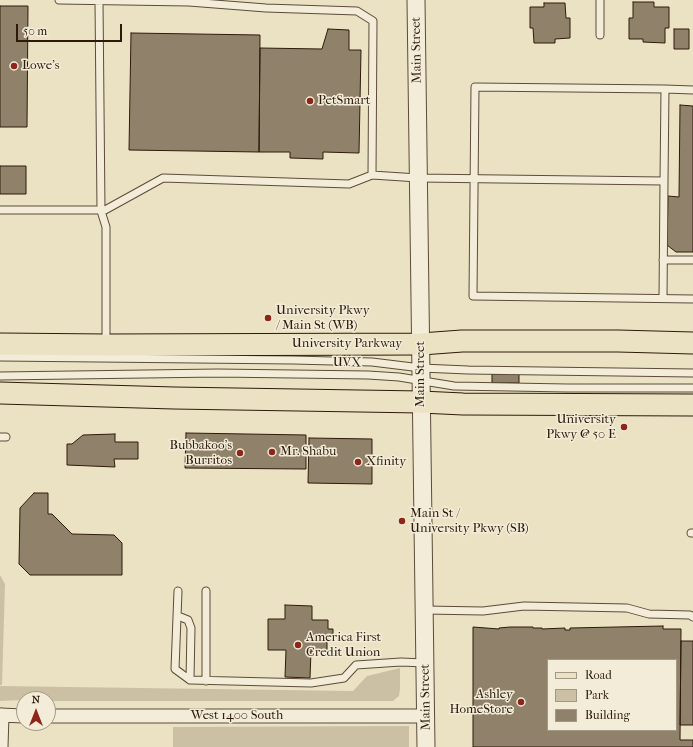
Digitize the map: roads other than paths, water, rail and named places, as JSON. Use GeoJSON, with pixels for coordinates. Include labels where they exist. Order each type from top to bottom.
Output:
{"type":"FeatureCollection","features":[{"type":"Feature","properties":{"kind":"main road","name":"University Parkway"},"geometry":{"type":"LineString","coordinates":[[0,344],[421,344],[462,341],[618,341],[693,343]]}},
{"type":"Feature","properties":{"kind":"main road"},"geometry":{"type":"LineString","coordinates":[[0,393],[462,404],[693,405]]}},
{"type":"Feature","properties":{"kind":"street","name":"Main Street"},"geometry":{"type":"LineString","coordinates":[[416,0],[426,747]]}},
{"type":"Feature","properties":{"kind":"street"},"geometry":{"type":"LineString","coordinates":[[1,747],[1,716],[16,716]]}},
{"type":"Feature","properties":{"kind":"street","name":"West 1400 South"},"geometry":{"type":"LineString","coordinates":[[56,716],[426,716]]}},
{"type":"Feature","properties":{"kind":"lane"},"geometry":{"type":"LineString","coordinates":[[59,0],[189,2],[266,8],[357,11],[373,21],[372,174]]}},
{"type":"Feature","properties":{"kind":"lane"},"geometry":{"type":"LineString","coordinates":[[600,0],[600,35]]}},
{"type":"Feature","properties":{"kind":"lane"},"geometry":{"type":"LineString","coordinates":[[99,1],[101,211],[106,227],[106,345]]}},
{"type":"Feature","properties":{"kind":"lane"},"geometry":{"type":"LineString","coordinates":[[693,90],[475,87],[473,296],[693,299]]}},
{"type":"Feature","properties":{"kind":"lane"},"geometry":{"type":"LineString","coordinates":[[663,298],[665,89]]}},
{"type":"Feature","properties":{"kind":"lane"},"geometry":{"type":"LineString","coordinates":[[0,210],[101,211],[163,178],[349,184],[372,174],[418,178],[664,181]]}},
{"type":"Feature","properties":{"kind":"lane"},"geometry":{"type":"LineString","coordinates":[[663,260],[693,260]]}},
{"type":"Feature","properties":{"kind":"lane","name":"UVX"},"geometry":{"type":"LineString","coordinates":[[0,357],[372,362],[421,374],[454,386],[693,388]]}},
{"type":"Feature","properties":{"kind":"lane","name":"UVX"},"geometry":{"type":"LineString","coordinates":[[0,376],[218,373],[385,375],[468,370],[693,373]]}},
{"type":"Feature","properties":{"kind":"lane"},"geometry":{"type":"LineString","coordinates":[[178,591],[175,669],[190,680],[311,683],[344,678],[356,665],[401,662],[425,663]]}},
{"type":"Feature","properties":{"kind":"lane"},"geometry":{"type":"LineString","coordinates":[[206,591],[206,681]]}},
{"type":"Feature","properties":{"kind":"lane"},"geometry":{"type":"LineString","coordinates":[[425,610],[483,611],[524,606],[627,608],[649,614],[690,615],[693,617]]}},
{"type":"Feature","properties":{"kind":"lane"},"geometry":{"type":"LineString","coordinates":[[178,616],[188,620],[191,628],[190,680]]}},
{"type":"Feature","properties":{"kind":"place","name":"Lowe's"},"geometry":{"type":"Point","coordinates":[14,66]}},
{"type":"Feature","properties":{"kind":"place","name":"PetSmart"},"geometry":{"type":"Point","coordinates":[310,101]}},
{"type":"Feature","properties":{"kind":"place","name":"University Pkwy / Main St (WB)"},"geometry":{"type":"Point","coordinates":[268,318]}},
{"type":"Feature","properties":{"kind":"place","name":"University Pkwy @ 50 E"},"geometry":{"type":"Point","coordinates":[624,427]}},
{"type":"Feature","properties":{"kind":"place","name":"Mr. Shabu"},"geometry":{"type":"Point","coordinates":[272,452]}},
{"type":"Feature","properties":{"kind":"place","name":"Bubbakoo's Burritos"},"geometry":{"type":"Point","coordinates":[240,453]}},
{"type":"Feature","properties":{"kind":"place","name":"Xfinity"},"geometry":{"type":"Point","coordinates":[358,462]}},
{"type":"Feature","properties":{"kind":"place","name":"Main St / University Pkwy (SB)"},"geometry":{"type":"Point","coordinates":[402,521]}},
{"type":"Feature","properties":{"kind":"place","name":"America First Credit Union"},"geometry":{"type":"Point","coordinates":[298,645]}},
{"type":"Feature","properties":{"kind":"place","name":"Ashley HomeStore"},"geometry":{"type":"Point","coordinates":[521,702]}}]}
